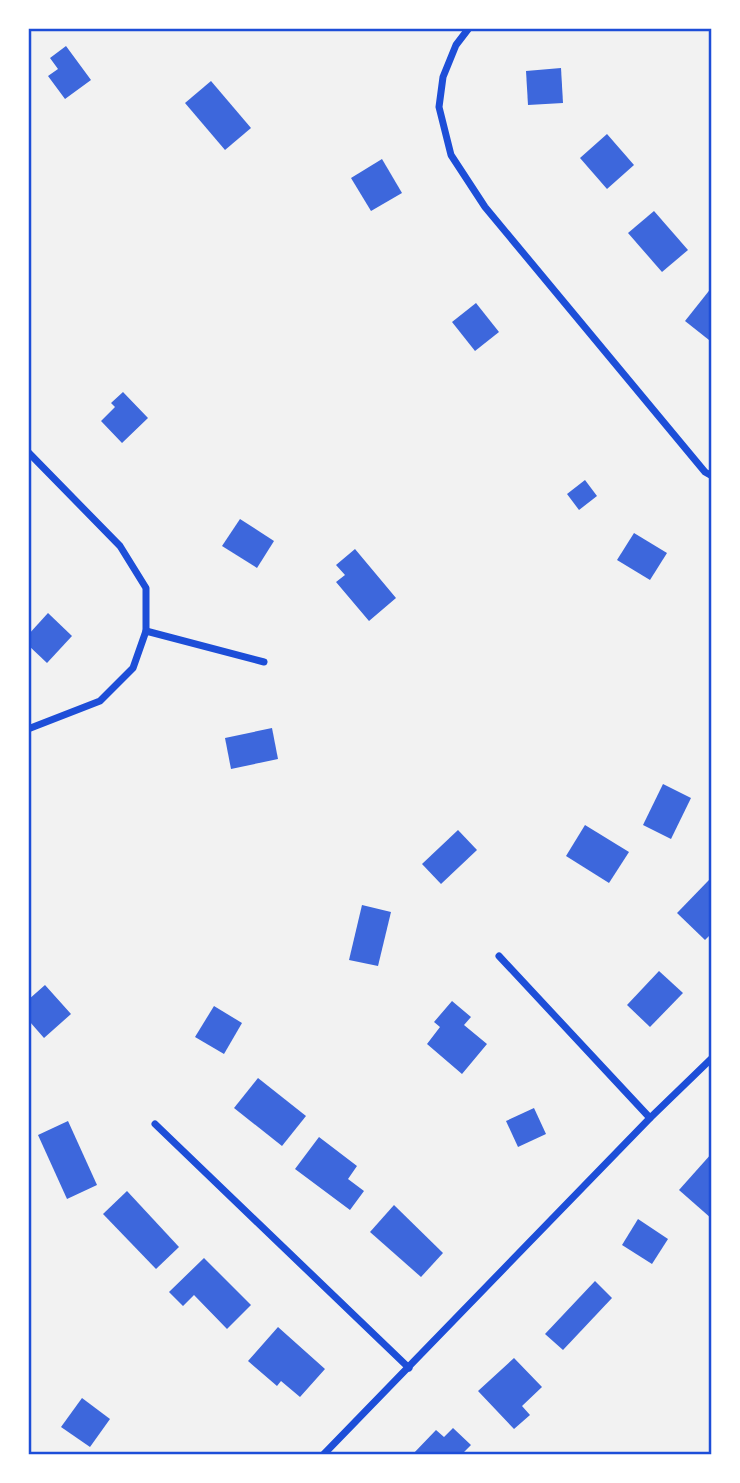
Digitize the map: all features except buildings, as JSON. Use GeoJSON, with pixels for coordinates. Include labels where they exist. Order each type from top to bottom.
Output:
{"type":"FeatureCollection","features":[{"type":"Feature","properties":{"kind":"street"},"geometry":{"type":"LineString","coordinates":[[469,28],[456,45],[443,77],[440,97],[439,107],[451,155],[485,206],[705,472],[712,476]]}},
{"type":"Feature","properties":{"kind":"street"},"geometry":{"type":"LineString","coordinates":[[28,452],[120,546],[146,589],[146,631],[133,668],[100,701],[28,729]]}},
{"type":"Feature","properties":{"kind":"street"},"geometry":{"type":"LineString","coordinates":[[146,631],[264,662]]}},
{"type":"Feature","properties":{"kind":"street"},"geometry":{"type":"LineString","coordinates":[[499,956],[650,1118]]}},
{"type":"Feature","properties":{"kind":"street"},"geometry":{"type":"LineString","coordinates":[[323,1455],[650,1118],[712,1058]]}},
{"type":"Feature","properties":{"kind":"street"},"geometry":{"type":"LineString","coordinates":[[155,1124],[409,1368]]}}]}
